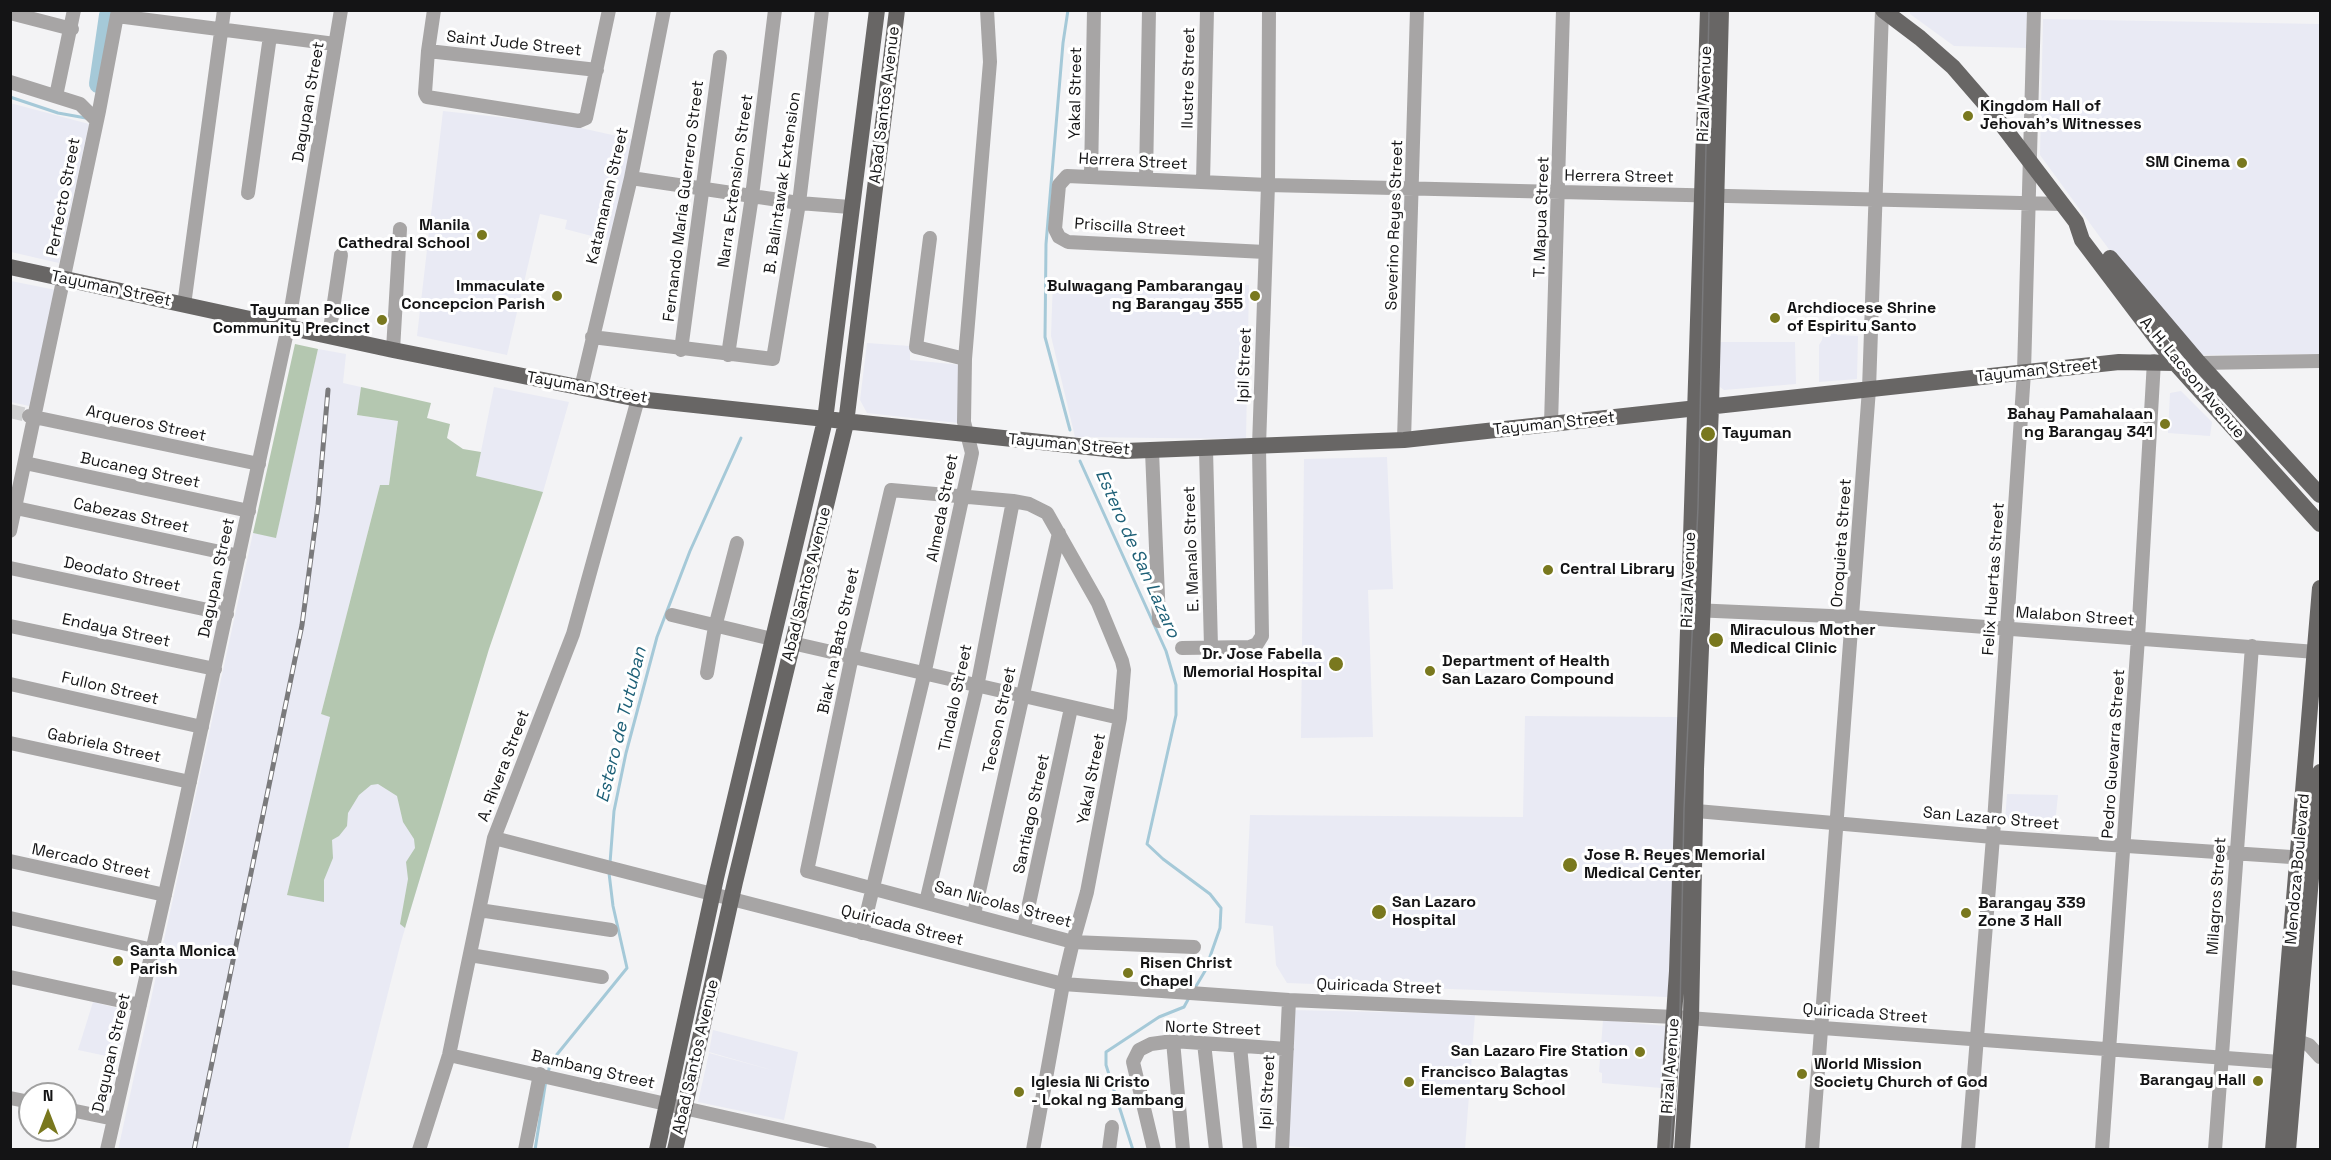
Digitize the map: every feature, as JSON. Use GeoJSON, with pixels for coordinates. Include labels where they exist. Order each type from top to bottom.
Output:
{"type":"FeatureCollection","features":[{"type":"Feature","properties":{"kind":"main road","name":"Abad Santos Avenue"},"geometry":{"type":"LineString","coordinates":[[657,1149],[712,894],[825,420],[850,207],[877,10]]}},
{"type":"Feature","properties":{"kind":"main road","name":"Abad Santos Avenue"},"geometry":{"type":"LineString","coordinates":[[675,1149],[731,899],[846,423],[897,10]]}},
{"type":"Feature","properties":{"kind":"main road","name":"Rizal Avenue"},"geometry":{"type":"LineString","coordinates":[[1708,10],[1709,196]]}},
{"type":"Feature","properties":{"kind":"main road","name":"Rizal Avenue"},"geometry":{"type":"LineString","coordinates":[[1682,1149],[1681,1047],[1709,196],[1721,10]]}},
{"type":"Feature","properties":{"kind":"main road","name":"A. H. Lacson Avenue"},"geometry":{"type":"LineString","coordinates":[[1882,10],[1920,38],[1953,68],[1992,112],[2076,222],[2091,233],[2113,263],[2199,363],[2320,495]]}},
{"type":"Feature","properties":{"kind":"main road","name":"A. H. Lacson Avenue"},"geometry":{"type":"LineString","coordinates":[[2076,222],[2082,240],[2175,363],[2320,524]]}},
{"type":"Feature","properties":{"kind":"main road","name":"Tayuman Street"},"geometry":{"type":"LineString","coordinates":[[10,267],[393,350],[638,399],[1097,450],[1152,451],[1404,440],[2024,372],[2154,361],[2175,363]]}},
{"type":"Feature","properties":{"kind":"main road","name":"Mendoza Boulevard"},"geometry":{"type":"LineString","coordinates":[[2288,1149],[2298,1041],[2317,888],[2309,857],[2320,588]]}},
{"type":"Feature","properties":{"kind":"main road","name":"Mendoza Boulevard"},"geometry":{"type":"LineString","coordinates":[[2273,1149],[2280,1062],[2320,772]]}},
{"type":"Feature","properties":{"kind":"main road","name":"Rizal Avenue"},"geometry":{"type":"LineString","coordinates":[[1665,1149],[1681,1047]]}},
{"type":"Feature","properties":{"kind":"street"},"geometry":{"type":"LineString","coordinates":[[56,96],[74,10]]}},
{"type":"Feature","properties":{"kind":"street"},"geometry":{"type":"LineString","coordinates":[[184,304],[224,10]]}},
{"type":"Feature","properties":{"kind":"street","name":"Dagupan Street"},"geometry":{"type":"LineString","coordinates":[[107,1149],[215,669],[288,327],[341,10]]}},
{"type":"Feature","properties":{"kind":"street"},"geometry":{"type":"LineString","coordinates":[[434,10],[428,51],[427,97],[583,120],[597,70],[606,11]]}},
{"type":"Feature","properties":{"kind":"street","name":"Katamanan Street"},"geometry":{"type":"LineString","coordinates":[[581,388],[631,178],[664,10]]}},
{"type":"Feature","properties":{"kind":"street","name":"Narra Extension Street"},"geometry":{"type":"LineString","coordinates":[[728,356],[752,196],[775,10]]}},
{"type":"Feature","properties":{"kind":"street","name":"B. Balintawak Extension"},"geometry":{"type":"LineString","coordinates":[[728,356],[773,359],[799,203],[822,10]]}},
{"type":"Feature","properties":{"kind":"street","name":"Almeda Street"},"geometry":{"type":"LineString","coordinates":[[862,933],[924,675],[972,453],[964,422],[965,359],[990,63],[987,10]]}},
{"type":"Feature","properties":{"kind":"street","name":"Yakal Street"},"geometry":{"type":"LineString","coordinates":[[1091,177],[1094,10]]}},
{"type":"Feature","properties":{"kind":"street"},"geometry":{"type":"LineString","coordinates":[[1146,179],[1149,10]]}},
{"type":"Feature","properties":{"kind":"street","name":"Ilustre Street"},"geometry":{"type":"LineString","coordinates":[[1203,182],[1207,10]]}},
{"type":"Feature","properties":{"kind":"street","name":"Ipil Street"},"geometry":{"type":"LineString","coordinates":[[1182,648],[1250,647],[1257,644],[1262,636],[1259,446],[1268,185],[1269,10]]}},
{"type":"Feature","properties":{"kind":"street","name":"Severino Reyes Street"},"geometry":{"type":"LineString","coordinates":[[1404,440],[1417,10]]}},
{"type":"Feature","properties":{"kind":"street","name":"T. Mapua Street"},"geometry":{"type":"LineString","coordinates":[[1551,424],[1563,10]]}},
{"type":"Feature","properties":{"kind":"street","name":"Oroquieta Street"},"geometry":{"type":"LineString","coordinates":[[1812,1149],[1869,389],[1882,10]]}},
{"type":"Feature","properties":{"kind":"street","name":"Felix Huertas Street"},"geometry":{"type":"LineString","coordinates":[[1968,1149],[1974,1040],[1993,837],[2024,372],[2034,10]]}},
{"type":"Feature","properties":{"kind":"street"},"geometry":{"type":"LineString","coordinates":[[10,13],[72,28]]}},
{"type":"Feature","properties":{"kind":"street"},"geometry":{"type":"LineString","coordinates":[[117,13],[221,30],[335,44]]}},
{"type":"Feature","properties":{"kind":"street","name":"Perfecto Street"},"geometry":{"type":"LineString","coordinates":[[10,531],[25,463],[31,416],[64,279],[94,117],[117,13]]}},
{"type":"Feature","properties":{"kind":"street"},"geometry":{"type":"LineString","coordinates":[[248,193],[270,36]]}},
{"type":"Feature","properties":{"kind":"street","name":"Saint Jude Street"},"geometry":{"type":"LineString","coordinates":[[428,51],[597,70]]}},
{"type":"Feature","properties":{"kind":"street","name":"Fernando Maria Guerrero Street"},"geometry":{"type":"LineString","coordinates":[[681,350],[720,57]]}},
{"type":"Feature","properties":{"kind":"street"},"geometry":{"type":"LineString","coordinates":[[10,82],[80,104],[94,117]]}},
{"type":"Feature","properties":{"kind":"street","name":"Herrera Street"},"geometry":{"type":"LineString","coordinates":[[1067,176],[1268,185],[2062,204]]}},
{"type":"Feature","properties":{"kind":"street","name":"Priscilla Street"},"geometry":{"type":"LineString","coordinates":[[1067,176],[1059,185],[1055,229],[1059,237],[1068,242],[1265,252]]}},
{"type":"Feature","properties":{"kind":"street"},"geometry":{"type":"LineString","coordinates":[[631,178],[799,203],[850,207]]}},
{"type":"Feature","properties":{"kind":"street"},"geometry":{"type":"LineString","coordinates":[[393,350],[400,230]]}},
{"type":"Feature","properties":{"kind":"street"},"geometry":{"type":"LineString","coordinates":[[930,238],[916,347],[965,359]]}},
{"type":"Feature","properties":{"kind":"street"},"geometry":{"type":"LineString","coordinates":[[329,336],[341,255]]}},
{"type":"Feature","properties":{"kind":"street"},"geometry":{"type":"LineString","coordinates":[[592,337],[728,356]]}},
{"type":"Feature","properties":{"kind":"street","name":"Pedro Guevarra Street"},"geometry":{"type":"LineString","coordinates":[[2102,1149],[2138,638],[2154,361]]}},
{"type":"Feature","properties":{"kind":"street"},"geometry":{"type":"LineString","coordinates":[[2199,363],[2320,361]]}},
{"type":"Feature","properties":{"kind":"street","name":"A. Rivera Street"},"geometry":{"type":"LineString","coordinates":[[419,1149],[449,1055],[494,838],[573,634],[638,399]]}},
{"type":"Feature","properties":{"kind":"street","name":"Arqueros Street"},"geometry":{"type":"LineString","coordinates":[[31,416],[259,464]]}},
{"type":"Feature","properties":{"kind":"street","name":"E. Manalo Street"},"geometry":{"type":"LineString","coordinates":[[1206,449],[1211,647]]}},
{"type":"Feature","properties":{"kind":"street"},"geometry":{"type":"LineString","coordinates":[[1152,451],[1159,621]]}},
{"type":"Feature","properties":{"kind":"street","name":"Bucaneg Street"},"geometry":{"type":"LineString","coordinates":[[25,463],[249,511]]}},
{"type":"Feature","properties":{"kind":"street","name":"Biak na Bato Street"},"geometry":{"type":"LineString","coordinates":[[807,871],[852,656],[891,490],[963,497]]}},
{"type":"Feature","properties":{"kind":"street","name":"Yakal Street"},"geometry":{"type":"LineString","coordinates":[[963,497],[1029,504],[1047,513],[1094,594],[1122,661],[1120,718],[1087,892],[1063,984],[1033,1149]]}},
{"type":"Feature","properties":{"kind":"street","name":"Tindalo Street"},"geometry":{"type":"LineString","coordinates":[[926,902],[977,687],[1013,501]]}},
{"type":"Feature","properties":{"kind":"street","name":"Cabezas Street"},"geometry":{"type":"LineString","coordinates":[[16,508],[239,556]]}},
{"type":"Feature","properties":{"kind":"street","name":"Tecson Street"},"geometry":{"type":"LineString","coordinates":[[974,914],[1059,533]]}},
{"type":"Feature","properties":{"kind":"street"},"geometry":{"type":"LineString","coordinates":[[707,673],[715,627],[737,543]]}},
{"type":"Feature","properties":{"kind":"street","name":"Deodato Street"},"geometry":{"type":"LineString","coordinates":[[10,568],[227,614]]}},
{"type":"Feature","properties":{"kind":"street","name":"Malabon Street"},"geometry":{"type":"LineString","coordinates":[[1695,610],[1853,617],[2316,652]]}},
{"type":"Feature","properties":{"kind":"street"},"geometry":{"type":"LineString","coordinates":[[672,615],[772,639]]}},
{"type":"Feature","properties":{"kind":"street","name":"Endaya Street"},"geometry":{"type":"LineString","coordinates":[[10,626],[215,669]]}},
{"type":"Feature","properties":{"kind":"street"},"geometry":{"type":"LineString","coordinates":[[792,643],[1120,718]]}},
{"type":"Feature","properties":{"kind":"street","name":"Milagros Street"},"geometry":{"type":"LineString","coordinates":[[2215,1149],[2252,646]]}},
{"type":"Feature","properties":{"kind":"street","name":"Fullon Street"},"geometry":{"type":"LineString","coordinates":[[10,684],[202,727]]}},
{"type":"Feature","properties":{"kind":"street","name":"Santiago Street"},"geometry":{"type":"LineString","coordinates":[[1024,927],[1071,708]]}},
{"type":"Feature","properties":{"kind":"street","name":"Gabriela Street"},"geometry":{"type":"LineString","coordinates":[[10,743],[190,782]]}},
{"type":"Feature","properties":{"kind":"street","name":"San Lazaro Street"},"geometry":{"type":"LineString","coordinates":[[1688,811],[1993,837],[2309,857]]}},
{"type":"Feature","properties":{"kind":"street","name":"Quiricada Street"},"geometry":{"type":"LineString","coordinates":[[494,838],[1063,984],[1289,1000],[1683,1017],[2280,1062]]}},
{"type":"Feature","properties":{"kind":"street","name":"Mercado Street"},"geometry":{"type":"LineString","coordinates":[[10,861],[165,895]]}},
{"type":"Feature","properties":{"kind":"street","name":"San Nicolas Street"},"geometry":{"type":"LineString","coordinates":[[807,871],[1024,927],[1073,942],[1194,947]]}},
{"type":"Feature","properties":{"kind":"street"},"geometry":{"type":"LineString","coordinates":[[479,910],[611,930]]}},
{"type":"Feature","properties":{"kind":"street"},"geometry":{"type":"LineString","coordinates":[[10,918],[153,950]]}},
{"type":"Feature","properties":{"kind":"street"},"geometry":{"type":"LineString","coordinates":[[470,955],[602,977]]}},
{"type":"Feature","properties":{"kind":"street"},"geometry":{"type":"LineString","coordinates":[[10,976],[140,1005]]}},
{"type":"Feature","properties":{"kind":"street","name":"Ipil Street"},"geometry":{"type":"LineString","coordinates":[[1282,1149],[1289,1000]]}},
{"type":"Feature","properties":{"kind":"street"},"geometry":{"type":"LineString","coordinates":[[1173,1041],[1183,1149]]}},
{"type":"Feature","properties":{"kind":"street","name":"Norte Street"},"geometry":{"type":"LineString","coordinates":[[1154,1149],[1133,1062],[1139,1050],[1151,1044],[1173,1041],[1287,1048]]}},
{"type":"Feature","properties":{"kind":"street"},"geometry":{"type":"LineString","coordinates":[[2298,1041],[2309,1045],[2320,1056]]}},
{"type":"Feature","properties":{"kind":"street"},"geometry":{"type":"LineString","coordinates":[[1204,1043],[1216,1149]]}},
{"type":"Feature","properties":{"kind":"street"},"geometry":{"type":"LineString","coordinates":[[1240,1046],[1250,1149]]}},
{"type":"Feature","properties":{"kind":"street","name":"Bambang Street"},"geometry":{"type":"LineString","coordinates":[[449,1055],[870,1149]]}},
{"type":"Feature","properties":{"kind":"street"},"geometry":{"type":"LineString","coordinates":[[525,1149],[546,1076]]}},
{"type":"Feature","properties":{"kind":"street"},"geometry":{"type":"LineString","coordinates":[[78,1112],[114,1119]]}},
{"type":"Feature","properties":{"kind":"street"},"geometry":{"type":"LineString","coordinates":[[1109,1149],[1112,1128]]}},
{"type":"Feature","properties":{"kind":"shaded area"},"geometry":{"type":"Polygon","coordinates":[[[1910,11],[2027,11],[2026,48],[1954,46],[1910,14],[1910,11]]]}},
{"type":"Feature","properties":{"kind":"shaded area"},"geometry":{"type":"Polygon","coordinates":[[[2043,19],[2320,24],[2320,354],[2201,355],[2116,259],[2040,155],[2043,19]]]}},
{"type":"Feature","properties":{"kind":"shaded area"},"geometry":{"type":"Polygon","coordinates":[[[10,103],[89,124],[59,263],[11,252],[10,103]]]}},
{"type":"Feature","properties":{"kind":"shaded area","name":"Manila Cathedral School"},"geometry":{"type":"Polygon","coordinates":[[[443,111],[563,124],[635,140],[611,241],[565,229],[567,220],[540,214],[507,355],[417,336],[443,111]]]}},
{"type":"Feature","properties":{"kind":"shaded area"},"geometry":{"type":"Polygon","coordinates":[[[1053,280],[1249,285],[1246,439],[1075,437],[1051,336],[1053,280]]]}},
{"type":"Feature","properties":{"kind":"shaded area"},"geometry":{"type":"Polygon","coordinates":[[[11,281],[56,290],[29,406],[11,402],[11,281]]]}},
{"type":"Feature","properties":{"kind":"shaded area"},"geometry":{"type":"Polygon","coordinates":[[[1825,323],[1837,323],[1837,335],[1858,336],[1857,379],[1819,382],[1819,345],[1825,323]]]}},
{"type":"Feature","properties":{"kind":"shaded area"},"geometry":{"type":"Polygon","coordinates":[[[1715,342],[1795,342],[1796,384],[1724,390],[1720,387],[1715,342]]]}},
{"type":"Feature","properties":{"kind":"shaded area"},"geometry":{"type":"Polygon","coordinates":[[[867,343],[910,346],[910,360],[962,365],[958,423],[867,413],[860,400],[867,343]]]}},
{"type":"Feature","properties":{"kind":"shaded area"},"geometry":{"type":"Polygon","coordinates":[[[318,349],[346,354],[343,383],[361,387],[357,415],[398,421],[389,486],[380,485],[321,714],[330,716],[446,792],[401,942],[348,1149],[118,1150],[253,533],[276,537],[318,349]]]}},
{"type":"Feature","properties":{"kind":"shaded area"},"geometry":{"type":"Polygon","coordinates":[[[494,387],[569,402],[543,492],[476,476],[494,387]]]}},
{"type":"Feature","properties":{"kind":"shaded area"},"geometry":{"type":"Polygon","coordinates":[[[2181,391],[2212,422],[2210,436],[2168,433],[2170,393],[2181,391]]]}},
{"type":"Feature","properties":{"kind":"shaded area","name":"Dr. Jose Fabella Memorial Hospital"},"geometry":{"type":"Polygon","coordinates":[[[1387,457],[1393,589],[1368,590],[1373,737],[1301,738],[1304,459],[1387,457]]]}},
{"type":"Feature","properties":{"kind":"shaded area"},"geometry":{"type":"Polygon","coordinates":[[[1525,716],[1678,717],[1668,997],[1287,983],[1276,965],[1273,926],[1245,923],[1250,815],[1523,817],[1525,716]]]}},
{"type":"Feature","properties":{"kind":"shaded area"},"geometry":{"type":"Polygon","coordinates":[[[2007,794],[2058,795],[2055,824],[2005,820],[2007,794]]]}},
{"type":"Feature","properties":{"kind":"shaded area"},"geometry":{"type":"Polygon","coordinates":[[[93,1002],[129,1011],[116,1058],[78,1050],[93,1002]]]}},
{"type":"Feature","properties":{"kind":"shaded area","name":"Francisco Balagtas Elementary School"},"geometry":{"type":"Polygon","coordinates":[[[1290,1010],[1475,1014],[1465,1149],[1339,1150],[1286,1146],[1290,1010]]]}},
{"type":"Feature","properties":{"kind":"shaded area"},"geometry":{"type":"Polygon","coordinates":[[[1603,1020],[1666,1026],[1661,1088],[1602,1083],[1602,1073],[1599,1072],[1603,1020]]]}},
{"type":"Feature","properties":{"kind":"shaded area"},"geometry":{"type":"Polygon","coordinates":[[[713,1030],[798,1052],[784,1120],[698,1102],[709,1053],[775,1071],[709,1052],[713,1030]]]}},
{"type":"Feature","properties":{"kind":"green space"},"geometry":{"type":"Polygon","coordinates":[[[295,344],[318,349],[276,538],[253,533],[295,344]]]}},
{"type":"Feature","properties":{"kind":"green space"},"geometry":{"type":"Polygon","coordinates":[[[361,387],[431,403],[427,418],[450,424],[447,438],[463,449],[481,452],[476,476],[543,492],[489,649],[405,928],[400,924],[408,879],[406,862],[415,848],[414,839],[403,822],[397,796],[378,784],[371,785],[359,795],[348,813],[347,826],[339,836],[332,840],[333,858],[324,880],[324,902],[287,895],[330,717],[321,714],[380,485],[389,485],[398,421],[357,415],[361,387]]]}},
{"type":"Feature","properties":{"kind":"waterway"},"geometry":{"type":"LineString","coordinates":[[108,10],[108,15]]}},
{"type":"Feature","properties":{"kind":"waterway","name":"Estero de San Lazaro"},"geometry":{"type":"LineString","coordinates":[[1068,10],[1063,43],[1046,244],[1045,337],[1070,430]]}},
{"type":"Feature","properties":{"kind":"waterway"},"geometry":{"type":"LineString","coordinates":[[98,84],[108,15]]}},
{"type":"Feature","properties":{"kind":"waterway"},"geometry":{"type":"LineString","coordinates":[[10,97],[58,113],[86,118]]}},
{"type":"Feature","properties":{"kind":"waterway","name":"Estero de Tutuban"},"geometry":{"type":"LineString","coordinates":[[610,863],[614,811],[626,753],[657,637],[690,551],[741,438]]}},
{"type":"Feature","properties":{"kind":"waterway","name":"Estero de San Lazaro"},"geometry":{"type":"LineString","coordinates":[[1080,461],[1166,651],[1176,685],[1176,715],[1147,844],[1163,859],[1210,894],[1221,908],[1220,928],[1205,971],[1195,988]]}},
{"type":"Feature","properties":{"kind":"waterway","name":"Estero de Tutuban"},"geometry":{"type":"LineString","coordinates":[[548,1074],[550,1063],[627,968],[613,906],[609,873]]}},
{"type":"Feature","properties":{"kind":"waterway"},"geometry":{"type":"LineString","coordinates":[[1133,1150],[1106,1065],[1106,1052],[1159,1017],[1184,1007],[1190,996]]}},
{"type":"Feature","properties":{"kind":"waterway","name":"Estero de Tutuban"},"geometry":{"type":"LineString","coordinates":[[535,1150],[546,1080]]}},
{"type":"Feature","properties":{"kind":"tunnel"},"geometry":{"type":"LineString","coordinates":[[10,411],[27,415]]}},
{"type":"Feature","properties":{"kind":"tram line"},"geometry":{"type":"LineString","coordinates":[[1670,1150],[1680,1012],[1684,809],[1698,507],[1709,10]]}},
{"type":"Feature","properties":{"kind":"railway"},"geometry":{"type":"LineString","coordinates":[[194,1150],[302,625],[318,505],[328,390]]}},
{"type":"Feature","properties":{"kind":"place","name":"Kingdom Hall of Jehovah's Witnesses"},"geometry":{"type":"Point","coordinates":[1968,116]}},
{"type":"Feature","properties":{"kind":"place","name":"SM Cinema"},"geometry":{"type":"Point","coordinates":[2242,163]}},
{"type":"Feature","properties":{"kind":"place","name":"Manila Cathedral School"},"geometry":{"type":"Point","coordinates":[482,235]}},
{"type":"Feature","properties":{"kind":"place","name":"Immaculate Concepcion Parish"},"geometry":{"type":"Point","coordinates":[557,296]}},
{"type":"Feature","properties":{"kind":"place","name":"Bulwagang Pambarangay ng Barangay 355"},"geometry":{"type":"Point","coordinates":[1255,296]}},
{"type":"Feature","properties":{"kind":"place","name":"Archdiocese Shrine of Espiritu Santo"},"geometry":{"type":"Point","coordinates":[1775,318]}},
{"type":"Feature","properties":{"kind":"place","name":"Tayuman Police Community Precinct"},"geometry":{"type":"Point","coordinates":[382,320]}},
{"type":"Feature","properties":{"kind":"place","name":"Bahay Pamahalaan ng Barangay 341"},"geometry":{"type":"Point","coordinates":[2165,424]}},
{"type":"Feature","properties":{"kind":"place","name":"Tayuman"},"geometry":{"type":"Point","coordinates":[1708,434]}},
{"type":"Feature","properties":{"kind":"place","name":"Central Library"},"geometry":{"type":"Point","coordinates":[1548,570]}},
{"type":"Feature","properties":{"kind":"place","name":"Miraculous Mother Medical Clinic"},"geometry":{"type":"Point","coordinates":[1716,640]}},
{"type":"Feature","properties":{"kind":"place","name":"Dr. Jose Fabella Memorial Hospital"},"geometry":{"type":"Point","coordinates":[1336,664]}},
{"type":"Feature","properties":{"kind":"place","name":"Department of Health San Lazaro Compound"},"geometry":{"type":"Point","coordinates":[1430,671]}},
{"type":"Feature","properties":{"kind":"place","name":"Jose R. Reyes Memorial Medical Center"},"geometry":{"type":"Point","coordinates":[1570,865]}},
{"type":"Feature","properties":{"kind":"place","name":"San Lazaro Hospital"},"geometry":{"type":"Point","coordinates":[1379,912]}},
{"type":"Feature","properties":{"kind":"place","name":"Barangay 339 Zone 3 Hall"},"geometry":{"type":"Point","coordinates":[1966,913]}},
{"type":"Feature","properties":{"kind":"place","name":"Santa Monica Parish"},"geometry":{"type":"Point","coordinates":[118,961]}},
{"type":"Feature","properties":{"kind":"place","name":"Risen Christ Chapel"},"geometry":{"type":"Point","coordinates":[1128,973]}},
{"type":"Feature","properties":{"kind":"place","name":"San Lazaro Fire Station"},"geometry":{"type":"Point","coordinates":[1640,1052]}},
{"type":"Feature","properties":{"kind":"place","name":"World Mission Society Church of God"},"geometry":{"type":"Point","coordinates":[1802,1074]}},
{"type":"Feature","properties":{"kind":"place","name":"Barangay Hall"},"geometry":{"type":"Point","coordinates":[2258,1081]}},
{"type":"Feature","properties":{"kind":"place","name":"Francisco Balagtas Elementary School"},"geometry":{"type":"Point","coordinates":[1409,1082]}},
{"type":"Feature","properties":{"kind":"place","name":"Iglesia Ni Cristo - Lokal ng Bambang"},"geometry":{"type":"Point","coordinates":[1019,1092]}}]}
